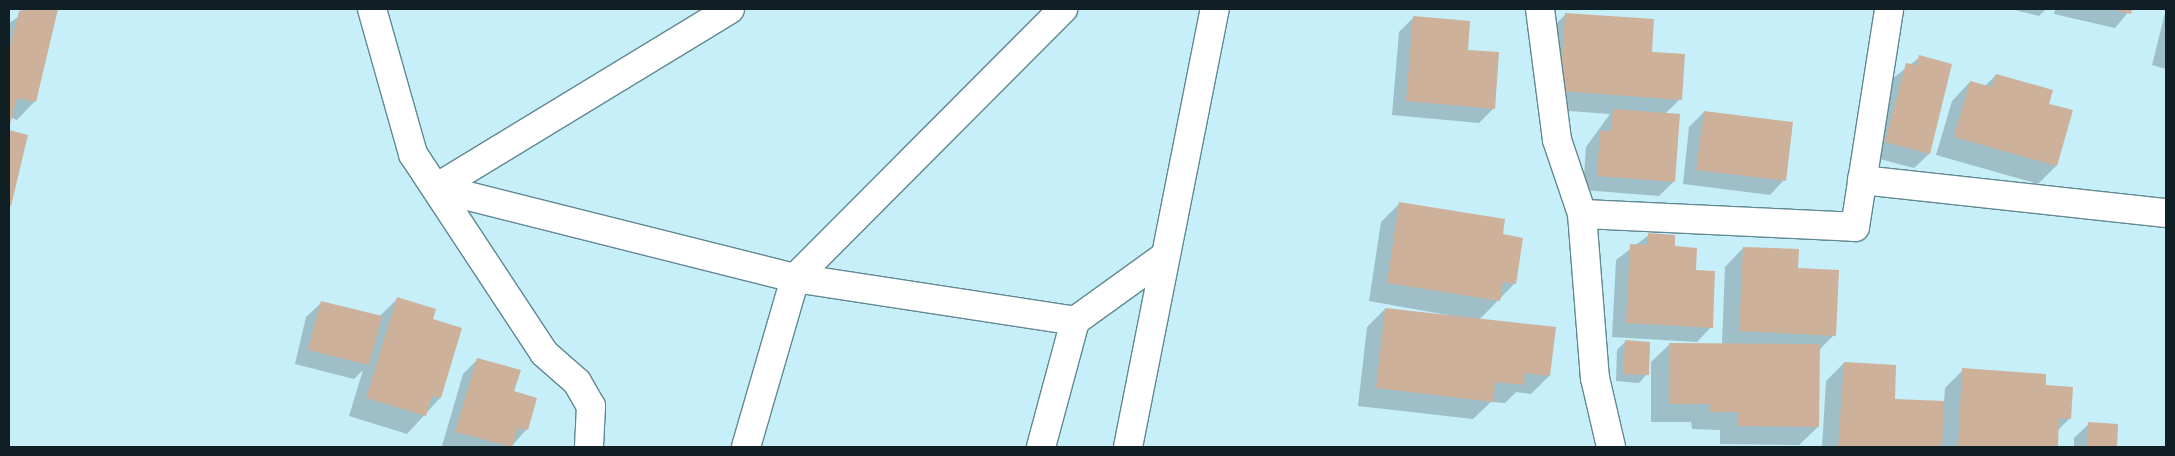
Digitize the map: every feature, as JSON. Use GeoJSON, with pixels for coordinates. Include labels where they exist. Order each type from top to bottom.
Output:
{"type":"FeatureCollection","features":[{"type":"Feature","properties":{"kind":"street"},"geometry":{"type":"LineString","coordinates":[[372,9],[413,154],[544,353],[578,382],[592,406],[589,447]]}},
{"type":"Feature","properties":{"kind":"street"},"geometry":{"type":"LineString","coordinates":[[436,188],[730,9]]}},
{"type":"Feature","properties":{"kind":"street"},"geometry":{"type":"LineString","coordinates":[[746,447],[795,278],[1062,9]]}},
{"type":"Feature","properties":{"kind":"street"},"geometry":{"type":"LineString","coordinates":[[1128,447],[1215,9]]}},
{"type":"Feature","properties":{"kind":"street"},"geometry":{"type":"LineString","coordinates":[[1540,9],[1557,140],[1582,214],[1594,378],[1611,447]]}},
{"type":"Feature","properties":{"kind":"street"},"geometry":{"type":"LineString","coordinates":[[1582,214],[1855,228],[1889,9]]}},
{"type":"Feature","properties":{"kind":"street"},"geometry":{"type":"LineString","coordinates":[[1862,180],[2166,213]]}},
{"type":"Feature","properties":{"kind":"street"},"geometry":{"type":"LineString","coordinates":[[436,188],[795,278],[1075,321]]}},
{"type":"Feature","properties":{"kind":"street"},"geometry":{"type":"LineString","coordinates":[[1041,447],[1075,321],[1165,256]]}},
{"type":"Feature","properties":{"kind":"building"},"geometry":{"type":"Polygon","coordinates":[[[27,9],[58,9],[36,102],[17,98],[9,128],[9,51],[19,11],[27,9]]]}},
{"type":"Feature","properties":{"kind":"building"},"geometry":{"type":"Polygon","coordinates":[[[2111,9],[2132,9],[2131,14],[2111,9]]]}},
{"type":"Feature","properties":{"kind":"building"},"geometry":{"type":"Polygon","coordinates":[[[1565,13],[1654,19],[1652,52],[1685,54],[1682,100],[1560,91],[1565,13]]]}},
{"type":"Feature","properties":{"kind":"building"},"geometry":{"type":"Polygon","coordinates":[[[1413,16],[1470,21],[1468,50],[1499,52],[1495,109],[1406,101],[1413,16]]]}},
{"type":"Feature","properties":{"kind":"building"},"geometry":{"type":"Polygon","coordinates":[[[1919,55],[1952,64],[1930,154],[1885,142],[1906,63],[1917,65],[1919,55]]]}},
{"type":"Feature","properties":{"kind":"building"},"geometry":{"type":"Polygon","coordinates":[[[1996,74],[2053,90],[2049,104],[2073,110],[2057,166],[1954,137],[1970,81],[1992,87],[1996,74]]]}},
{"type":"Feature","properties":{"kind":"building"},"geometry":{"type":"Polygon","coordinates":[[[1613,109],[1680,114],[1675,182],[1597,176],[1600,131],[1611,131],[1613,109]]]}},
{"type":"Feature","properties":{"kind":"building"},"geometry":{"type":"Polygon","coordinates":[[[1704,111],[1793,122],[1786,181],[1696,170],[1704,111]]]}},
{"type":"Feature","properties":{"kind":"building"},"geometry":{"type":"Polygon","coordinates":[[[9,130],[28,135],[11,206],[9,206],[9,130]]]}},
{"type":"Feature","properties":{"kind":"building"},"geometry":{"type":"Polygon","coordinates":[[[1399,202],[1505,219],[1503,234],[1523,238],[1516,284],[1503,282],[1500,301],[1387,283],[1399,202]]]}},
{"type":"Feature","properties":{"kind":"building"},"geometry":{"type":"Polygon","coordinates":[[[1648,233],[1675,235],[1675,246],[1697,248],[1696,270],[1715,271],[1713,328],[1626,323],[1630,244],[1648,245],[1648,233]]]}},
{"type":"Feature","properties":{"kind":"building"},"geometry":{"type":"Polygon","coordinates":[[[1743,247],[1799,249],[1798,268],[1839,270],[1836,336],[1739,331],[1743,247]]]}},
{"type":"Feature","properties":{"kind":"building"},"geometry":{"type":"Polygon","coordinates":[[[397,297],[436,309],[433,319],[462,328],[441,398],[432,396],[426,416],[366,398],[397,297]]]}},
{"type":"Feature","properties":{"kind":"building"},"geometry":{"type":"Polygon","coordinates":[[[321,301],[382,316],[369,365],[308,350],[321,301]]]}},
{"type":"Feature","properties":{"kind":"building"},"geometry":{"type":"Polygon","coordinates":[[[1385,308],[1556,327],[1550,376],[1525,373],[1524,385],[1495,382],[1493,402],[1376,388],[1385,308]]]}},
{"type":"Feature","properties":{"kind":"building"},"geometry":{"type":"Polygon","coordinates":[[[1625,340],[1650,342],[1649,375],[1623,374],[1625,340]]]}},
{"type":"Feature","properties":{"kind":"building"},"geometry":{"type":"Polygon","coordinates":[[[1669,343],[1820,344],[1819,427],[1738,426],[1737,412],[1710,412],[1709,404],[1669,404],[1669,343]]]}},
{"type":"Feature","properties":{"kind":"building"},"geometry":{"type":"Polygon","coordinates":[[[477,358],[521,370],[514,391],[537,398],[528,430],[518,428],[512,447],[455,432],[477,358]]]}},
{"type":"Feature","properties":{"kind":"building"},"geometry":{"type":"Polygon","coordinates":[[[1844,362],[1896,365],[1895,399],[1944,401],[1942,447],[1838,447],[1844,362]]]}},
{"type":"Feature","properties":{"kind":"building"},"geometry":{"type":"Polygon","coordinates":[[[1962,368],[2046,374],[2046,385],[2073,387],[2071,419],[2059,418],[2058,446],[1958,447],[1962,368]]]}},
{"type":"Feature","properties":{"kind":"building"},"geometry":{"type":"Polygon","coordinates":[[[2088,422],[2118,424],[2117,447],[2087,447],[2088,422]]]}}]}
